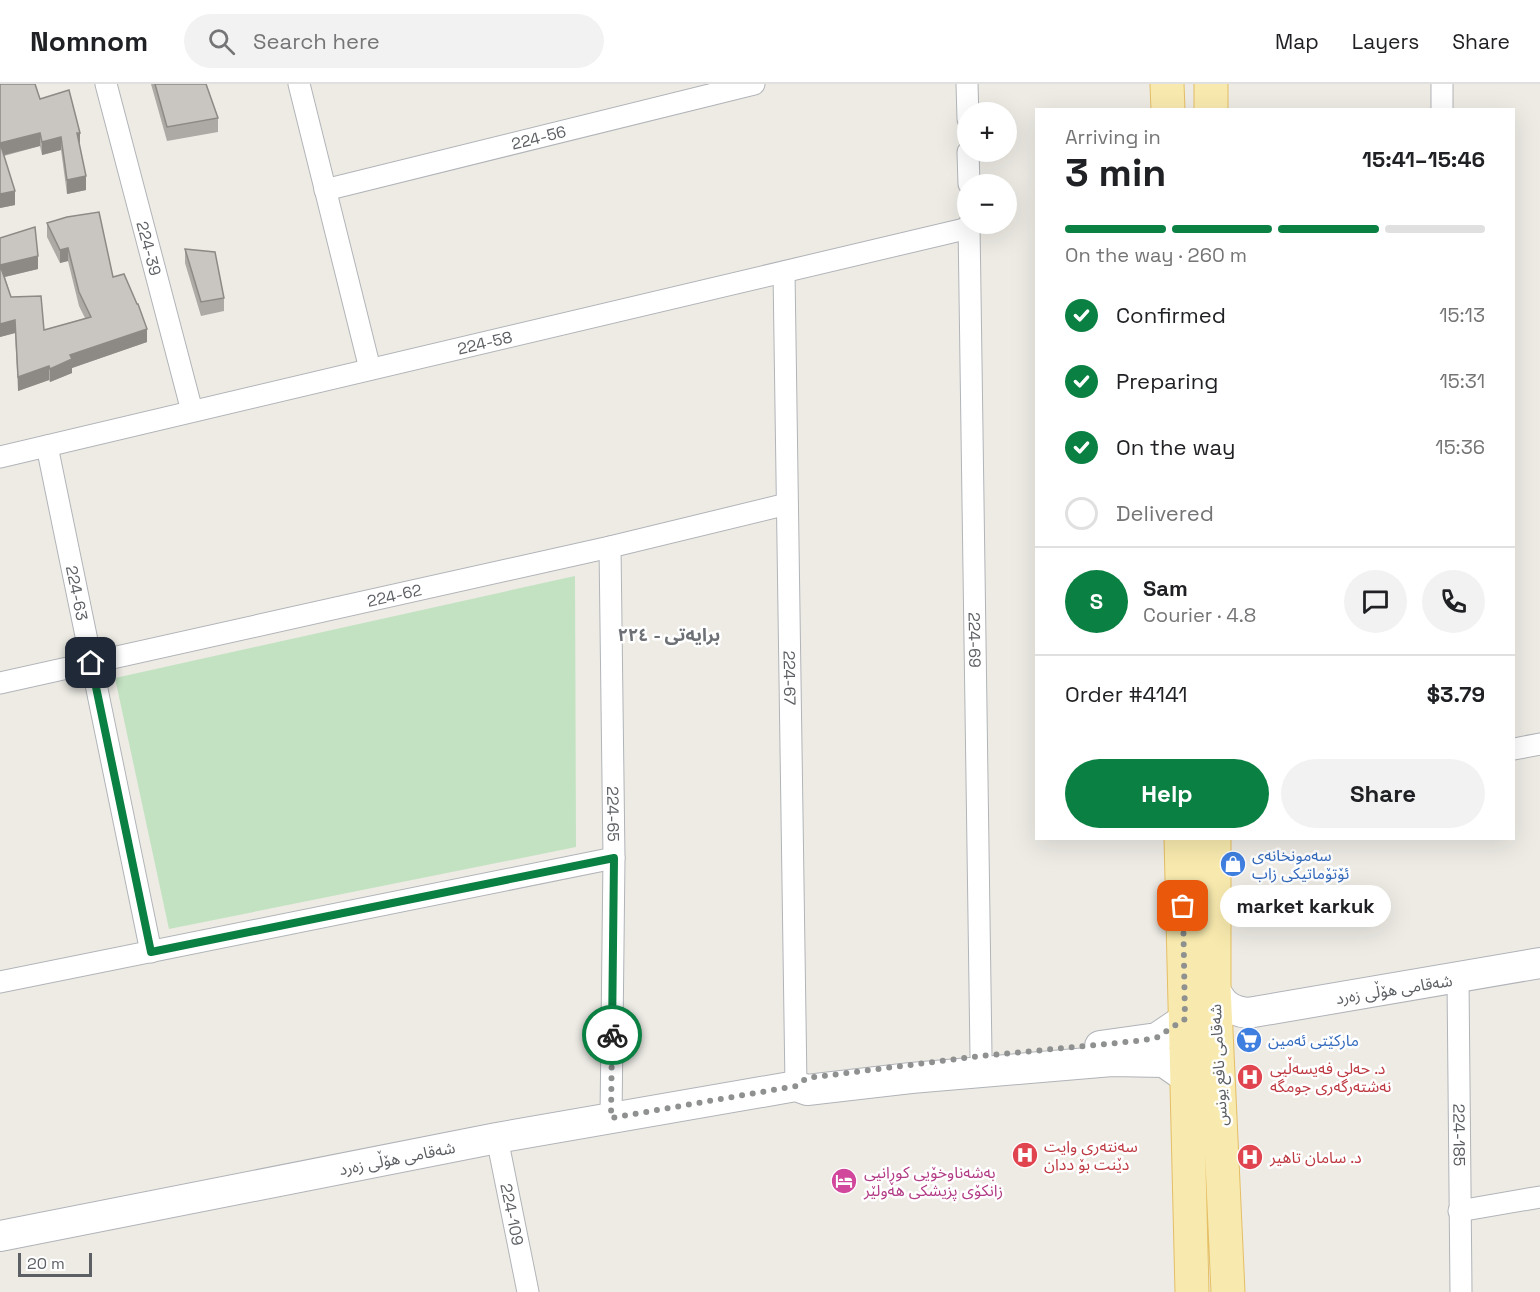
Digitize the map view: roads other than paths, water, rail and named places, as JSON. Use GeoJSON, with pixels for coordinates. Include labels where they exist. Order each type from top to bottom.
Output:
{"type":"FeatureCollection","features":[{"type":"Feature","properties":{"kind":"main road"},"geometry":{"type":"LineString","coordinates":[[1167,84],[1168,108]]}},
{"type":"Feature","properties":{"kind":"main road"},"geometry":{"type":"LineString","coordinates":[[1211,84],[1211,108]]}},
{"type":"Feature","properties":{"kind":"main road","name":"شەقامی نافع یونس"},"geometry":{"type":"LineString","coordinates":[[1182,840],[1192,1292]]}},
{"type":"Feature","properties":{"kind":"main road","name":"شەقامی نافع یونس"},"geometry":{"type":"LineString","coordinates":[[1214,840],[1214,987],[1228,1292]]}},
{"type":"Feature","properties":{"kind":"street","name":"224-39"},"geometry":{"type":"LineString","coordinates":[[106,84],[192,411]]}},
{"type":"Feature","properties":{"kind":"street"},"geometry":{"type":"LineString","coordinates":[[299,84],[370,369]]}},
{"type":"Feature","properties":{"kind":"street","name":"224-56"},"geometry":{"type":"LineString","coordinates":[[325,190],[754,84]]}},
{"type":"Feature","properties":{"kind":"street"},"geometry":{"type":"LineString","coordinates":[[967,84],[968,102]]}},
{"type":"Feature","properties":{"kind":"street"},"geometry":{"type":"LineString","coordinates":[[1442,84],[1442,108]]}},
{"type":"Feature","properties":{"kind":"street","name":"224-58"},"geometry":{"type":"LineString","coordinates":[[0,457],[957,229]]}},
{"type":"Feature","properties":{"kind":"street","name":"224-69"},"geometry":{"type":"LineString","coordinates":[[969,234],[981,1056]]}},
{"type":"Feature","properties":{"kind":"street","name":"224-67"},"geometry":{"type":"LineString","coordinates":[[784,272],[796,1086]]}},
{"type":"Feature","properties":{"kind":"street","name":"224-63"},"geometry":{"type":"LineString","coordinates":[[46,446],[151,952]]}},
{"type":"Feature","properties":{"kind":"street","name":"224-62"},"geometry":{"type":"LineString","coordinates":[[0,683],[610,548],[787,504]]}},
{"type":"Feature","properties":{"kind":"street","name":"224-65"},"geometry":{"type":"LineString","coordinates":[[610,548],[614,858],[611,1118]]}},
{"type":"Feature","properties":{"kind":"street"},"geometry":{"type":"LineString","coordinates":[[1515,749],[1540,744]]}},
{"type":"Feature","properties":{"kind":"street"},"geometry":{"type":"LineString","coordinates":[[0,982],[614,858]]}},
{"type":"Feature","properties":{"kind":"street","name":"شەقامی هۆڵی زەرد"},"geometry":{"type":"LineString","coordinates":[[1248,1013],[1540,963]]}},
{"type":"Feature","properties":{"kind":"street","name":"224-185"},"geometry":{"type":"LineString","coordinates":[[1458,978],[1461,1292]]}},
{"type":"Feature","properties":{"kind":"street"},"geometry":{"type":"LineString","coordinates":[[1214,987],[1219,999],[1226,1006],[1236,1012],[1248,1013]]}},
{"type":"Feature","properties":{"kind":"street"},"geometry":{"type":"LineString","coordinates":[[1218,1053],[1228,1029],[1248,1013]]}},
{"type":"Feature","properties":{"kind":"street","name":"شەقامی هۆڵی زەرد"},"geometry":{"type":"LineString","coordinates":[[0,1236],[497,1138],[796,1086],[807,1078],[981,1056],[1147,1040],[1156,1038],[1185,1019]]}},
{"type":"Feature","properties":{"kind":"street","name":"شەقامی هۆڵی زەرد"},"geometry":{"type":"LineString","coordinates":[[796,1086],[807,1090],[911,1078],[1112,1061],[1164,1062],[1187,1078]]}},
{"type":"Feature","properties":{"kind":"street","name":"224-109"},"geometry":{"type":"LineString","coordinates":[[497,1138],[528,1292]]}},
{"type":"Feature","properties":{"kind":"street"},"geometry":{"type":"LineString","coordinates":[[1459,1211],[1540,1197]]}},
{"type":"Feature","properties":{"kind":"place","name":"سەمونخانەی ئۆتۆماتیکی زاب"},"geometry":{"type":"Point","coordinates":[1233,864]}},
{"type":"Feature","properties":{"kind":"place","name":"market karkuk"},"geometry":{"type":"Point","coordinates":[1183,906]}},
{"type":"Feature","properties":{"kind":"place","name":"مارکێتی ئەمین"},"geometry":{"type":"Point","coordinates":[1249,1040]}},
{"type":"Feature","properties":{"kind":"place","name":"د. حەلی فەیسەڵیی نەشتەرگەری جومگە"},"geometry":{"type":"Point","coordinates":[1250,1077]}},
{"type":"Feature","properties":{"kind":"place","name":"سەنتەری وایت دێنت بۆ ددان"},"geometry":{"type":"Point","coordinates":[1025,1155]}},
{"type":"Feature","properties":{"kind":"place","name":"د. سامان تاهیر"},"geometry":{"type":"Point","coordinates":[1250,1157]}},
{"type":"Feature","properties":{"kind":"place","name":"بەشەناوخۆیی کوڕانیی زانکۆی پزیشکی هەولێر"},"geometry":{"type":"Point","coordinates":[844,1181]}},
{"type":"Feature","properties":{"kind":"district","name":"برایەتی - ٢٢٤"},"geometry":{"type":"Point","coordinates":[669,635]}}]}
